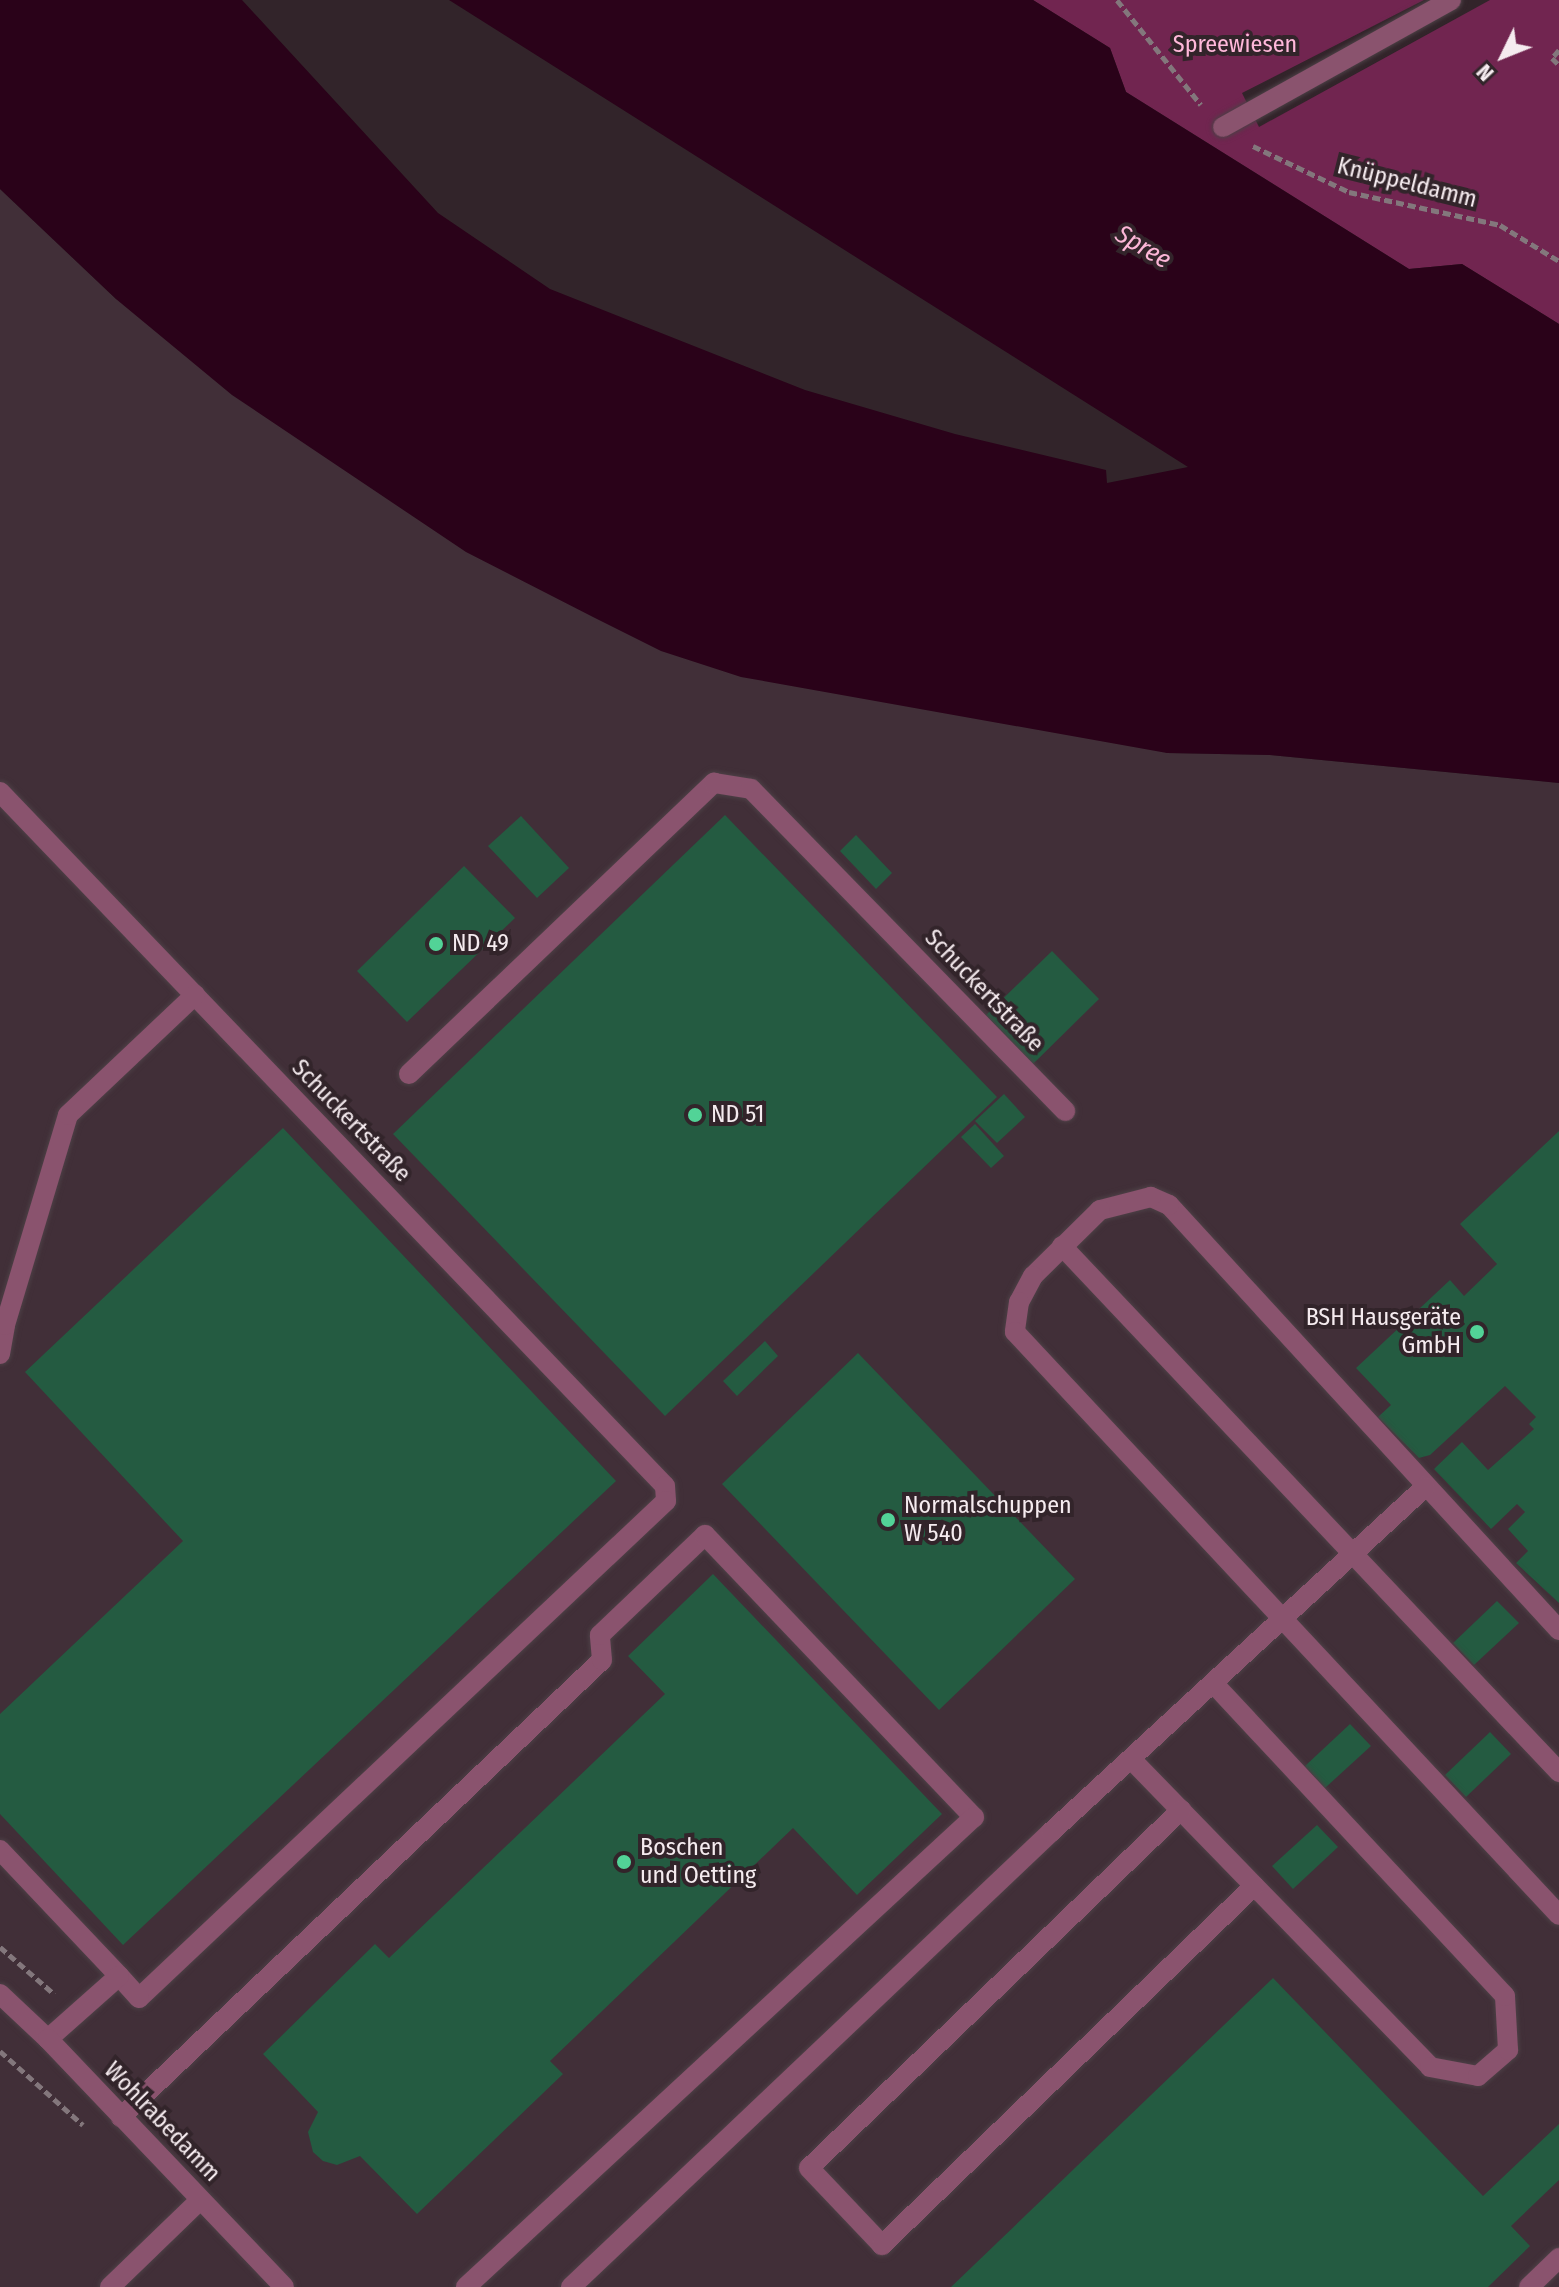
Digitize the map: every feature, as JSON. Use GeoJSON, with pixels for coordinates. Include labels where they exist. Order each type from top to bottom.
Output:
{"type":"FeatureCollection","features":[{"type":"Feature","properties":{"kind":"street"},"geometry":{"type":"LineString","coordinates":[[1223,127],[1451,0]]}},
{"type":"Feature","properties":{"kind":"street","name":"Schuckertstraße"},"geometry":{"type":"LineString","coordinates":[[409,1074],[714,783],[751,789],[1065,1111]]}},
{"type":"Feature","properties":{"kind":"street","name":"Schuckertstraße"},"geometry":{"type":"LineString","coordinates":[[0,792],[665,1486],[666,1501],[139,1998],[119,1976]]}},
{"type":"Feature","properties":{"kind":"street"},"geometry":{"type":"LineString","coordinates":[[0,1354],[5,1325],[68,1115],[195,995]]}},
{"type":"Feature","properties":{"kind":"street"},"geometry":{"type":"LineString","coordinates":[[1559,1630],[1169,1205],[1151,1197],[1100,1210],[1033,1276],[1019,1302],[1015,1332],[1559,1915]]}},
{"type":"Feature","properties":{"kind":"street"},"geometry":{"type":"LineString","coordinates":[[1062,1246],[1559,1772]]}},
{"type":"Feature","properties":{"kind":"street"},"geometry":{"type":"LineString","coordinates":[[571,2287],[1131,1759],[1425,1487]]}},
{"type":"Feature","properties":{"kind":"street"},"geometry":{"type":"LineString","coordinates":[[121,2117],[602,1660],[600,1635],[705,1535],[974,1817],[466,2287]]}},
{"type":"Feature","properties":{"kind":"street"},"geometry":{"type":"LineString","coordinates":[[1131,1759],[1430,2067],[1478,2076],[1508,2050],[1505,1996],[1213,1683]]}},
{"type":"Feature","properties":{"kind":"street"},"geometry":{"type":"LineString","coordinates":[[1181,1810],[809,2168],[882,2245],[1254,1886]]}},
{"type":"Feature","properties":{"kind":"street"},"geometry":{"type":"LineString","coordinates":[[0,1850],[119,1976],[48,2039]]}},
{"type":"Feature","properties":{"kind":"street","name":"Wohlrabedamm"},"geometry":{"type":"LineString","coordinates":[[0,1994],[48,2039],[284,2287]]}},
{"type":"Feature","properties":{"kind":"street"},"geometry":{"type":"LineString","coordinates":[[110,2287],[200,2200]]}},
{"type":"Feature","properties":{"kind":"street"},"geometry":{"type":"LineString","coordinates":[[1529,2287],[1559,2258]]}},
{"type":"Feature","properties":{"kind":"path","name":"Knüppeldamm"},"geometry":{"type":"LineString","coordinates":[[1117,0],[1189,93],[1223,127],[1271,158],[1349,192],[1500,225],[1559,261]]}},
{"type":"Feature","properties":{"kind":"path"},"geometry":{"type":"LineString","coordinates":[[1559,50],[1552,58],[1559,65]]}},
{"type":"Feature","properties":{"kind":"shaded area"},"geometry":{"type":"Polygon","coordinates":[[[0,189],[116,299],[1167,753],[1270,755],[1559,783],[1559,2287],[0,2287],[0,189]]]}},
{"type":"Feature","properties":{"kind":"green space","name":"Spreewiesen"},"geometry":{"type":"Polygon","coordinates":[[[1033,0],[1424,0],[1242,93],[1259,127],[1490,0],[1559,0],[1559,324],[1462,264],[1409,269],[1126,92],[1110,48],[1033,0]]]}},
{"type":"Feature","properties":{"kind":"water","name":"Spree"},"geometry":{"type":"Polygon","coordinates":[[[0,0],[242,0],[438,213],[550,289],[805,390],[955,434],[1106,470],[1107,483],[1188,467],[449,0],[1033,0],[1110,48],[1126,92],[1409,269],[1462,264],[1559,324],[1559,783],[1270,755],[1167,753],[741,677],[661,651],[593,617],[466,552],[232,395],[116,299],[0,189],[0,0]]]}},
{"type":"Feature","properties":{"kind":"building","name":"ND 51"},"geometry":{"type":"Polygon","coordinates":[[[725,815],[997,1097],[665,1416],[393,1134],[725,815]]]}},
{"type":"Feature","properties":{"kind":"building"},"geometry":{"type":"Polygon","coordinates":[[[521,816],[569,868],[537,898],[488,846],[521,816]]]}},
{"type":"Feature","properties":{"kind":"building"},"geometry":{"type":"Polygon","coordinates":[[[856,835],[892,873],[876,889],[840,851],[856,835]]]}},
{"type":"Feature","properties":{"kind":"building","name":"ND 49"},"geometry":{"type":"Polygon","coordinates":[[[464,866],[515,918],[407,1022],[357,971],[464,866]]]}},
{"type":"Feature","properties":{"kind":"building"},"geometry":{"type":"Polygon","coordinates":[[[1052,951],[1099,999],[1033,1064],[986,1015],[1052,951]]]}},
{"type":"Feature","properties":{"kind":"building"},"geometry":{"type":"Polygon","coordinates":[[[1004,1094],[1025,1117],[997,1143],[975,1121],[1004,1094]]]}},
{"type":"Feature","properties":{"kind":"building"},"geometry":{"type":"Polygon","coordinates":[[[975,1124],[1004,1156],[991,1168],[961,1137],[975,1124]]]}},
{"type":"Feature","properties":{"kind":"building"},"geometry":{"type":"Polygon","coordinates":[[[283,1128],[616,1481],[123,1945],[0,1814],[0,1714],[183,1541],[25,1372],[283,1128]]]}},
{"type":"Feature","properties":{"kind":"building","name":"BSH Hausgeräte GmbH"},"geometry":{"type":"Polygon","coordinates":[[[1559,1131],[1559,1603],[1516,1563],[1528,1551],[1508,1529],[1525,1512],[1517,1504],[1491,1529],[1434,1469],[1462,1442],[1488,1470],[1534,1429],[1529,1424],[1536,1417],[1505,1386],[1430,1455],[1419,1458],[1378,1417],[1391,1405],[1356,1368],[1450,1280],[1464,1296],[1497,1264],[1460,1224],[1559,1131]]]}},
{"type":"Feature","properties":{"kind":"building"},"geometry":{"type":"Polygon","coordinates":[[[765,1341],[778,1356],[737,1396],[723,1381],[765,1341]]]}},
{"type":"Feature","properties":{"kind":"building","name":"Normalschuppen W 540"},"geometry":{"type":"Polygon","coordinates":[[[858,1353],[1075,1579],[939,1710],[722,1484],[858,1353]]]}},
{"type":"Feature","properties":{"kind":"building","name":"Boschen und Oetting"},"geometry":{"type":"Polygon","coordinates":[[[713,1574],[942,1814],[857,1895],[793,1828],[550,2061],[563,2074],[417,2214],[360,2156],[337,2165],[323,2161],[313,2152],[308,2132],[318,2112],[263,2054],[375,1944],[389,1958],[665,1694],[628,1656],[713,1574]]]}},
{"type":"Feature","properties":{"kind":"building"},"geometry":{"type":"Polygon","coordinates":[[[1497,1601],[1519,1623],[1474,1665],[1453,1643],[1497,1601]]]}},
{"type":"Feature","properties":{"kind":"building"},"geometry":{"type":"Polygon","coordinates":[[[1350,1724],[1371,1746],[1325,1788],[1305,1766],[1350,1724]]]}},
{"type":"Feature","properties":{"kind":"building"},"geometry":{"type":"Polygon","coordinates":[[[1490,1732],[1511,1754],[1466,1797],[1445,1775],[1490,1732]]]}},
{"type":"Feature","properties":{"kind":"building"},"geometry":{"type":"Polygon","coordinates":[[[1317,1825],[1338,1847],[1293,1889],[1272,1866],[1317,1825]]]}},
{"type":"Feature","properties":{"kind":"building"},"geometry":{"type":"Polygon","coordinates":[[[1273,1978],[1483,2196],[1559,2124],[1559,2180],[1511,2226],[1530,2246],[1488,2287],[951,2287],[1273,1978]]]}},
{"type":"Feature","properties":{"kind":"place","name":"ND 49"},"geometry":{"type":"Point","coordinates":[436,944]}},
{"type":"Feature","properties":{"kind":"place","name":"ND 51"},"geometry":{"type":"Point","coordinates":[695,1115]}},
{"type":"Feature","properties":{"kind":"place","name":"BSH Hausgeräte GmbH"},"geometry":{"type":"Point","coordinates":[1477,1332]}},
{"type":"Feature","properties":{"kind":"place","name":"Normalschuppen W 540"},"geometry":{"type":"Point","coordinates":[888,1520]}},
{"type":"Feature","properties":{"kind":"place","name":"Boschen und Oetting"},"geometry":{"type":"Point","coordinates":[624,1862]}}]}
